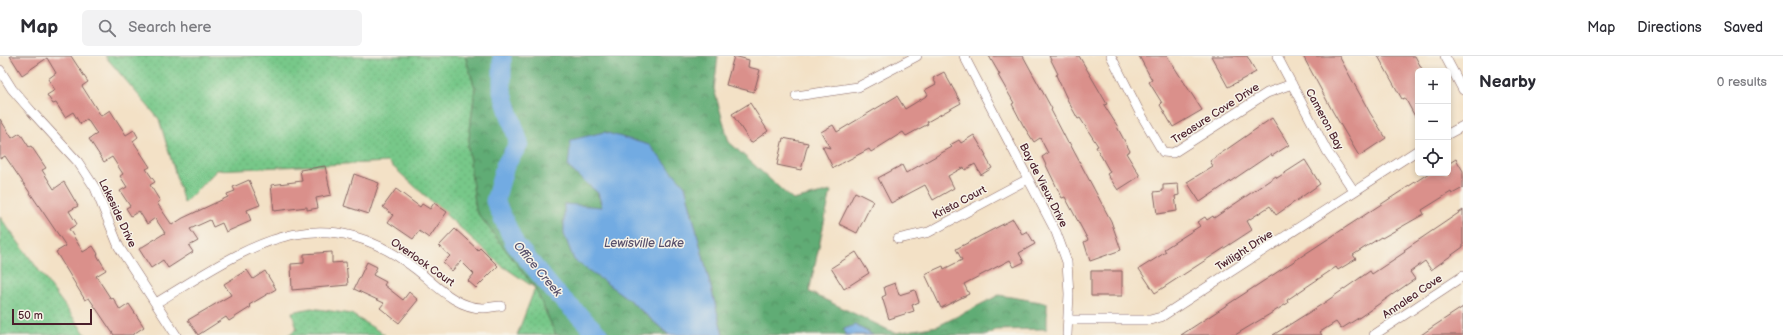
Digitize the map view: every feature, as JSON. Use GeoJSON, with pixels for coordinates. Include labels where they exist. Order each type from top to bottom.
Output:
{"type":"FeatureCollection","features":[{"type":"Feature","properties":{"kind":"street"},"geometry":{"type":"LineString","coordinates":[[796,96],[858,87],[917,56]]}},
{"type":"Feature","properties":{"kind":"street","name":"Bay de Vieux Drive"},"geometry":{"type":"LineString","coordinates":[[964,56],[1056,232],[1067,262],[1069,294],[1067,335]]}},
{"type":"Feature","properties":{"kind":"street","name":"Treasure Cove Drive"},"geometry":{"type":"LineString","coordinates":[[1111,56],[1139,111],[1163,152],[1173,153],[1268,93],[1292,84]]}},
{"type":"Feature","properties":{"kind":"street","name":"Cameron Bay"},"geometry":{"type":"LineString","coordinates":[[1277,56],[1327,151],[1354,191]]}},
{"type":"Feature","properties":{"kind":"street"},"geometry":{"type":"LineString","coordinates":[[1445,56],[1463,90]]}},
{"type":"Feature","properties":{"kind":"street","name":"Lakeside Drive"},"geometry":{"type":"LineString","coordinates":[[0,70],[12,89],[78,162],[95,188],[119,247],[176,335]]}},
{"type":"Feature","properties":{"kind":"street"},"geometry":{"type":"LineString","coordinates":[[1451,132],[1463,126]]}},
{"type":"Feature","properties":{"kind":"street","name":"Twilight Drive"},"geometry":{"type":"LineString","coordinates":[[1068,320],[1150,320],[1161,317],[1415,152]]}},
{"type":"Feature","properties":{"kind":"street","name":"Krista Court"},"geometry":{"type":"LineString","coordinates":[[898,239],[929,232],[1028,179]]}},
{"type":"Feature","properties":{"kind":"street","name":"Overlook Court"},"geometry":{"type":"LineString","coordinates":[[156,303],[236,255],[262,243],[309,231],[324,231],[346,235],[365,241],[392,253],[461,304],[483,308],[501,306]]}},
{"type":"Feature","properties":{"kind":"street","name":"Annalea Cove"},"geometry":{"type":"LineString","coordinates":[[1374,335],[1463,276]]}},
{"type":"Feature","properties":{"kind":"green space"},"geometry":{"type":"Polygon","coordinates":[[[105,56],[465,56],[475,88],[468,147],[476,211],[535,288],[501,265],[388,162],[217,170],[184,203],[159,119],[105,56]]]}},
{"type":"Feature","properties":{"kind":"green space"},"geometry":{"type":"Polygon","coordinates":[[[465,56],[718,56],[714,89],[729,142],[793,200],[831,191],[809,292],[895,333],[938,326],[999,295],[1047,303],[1047,329],[995,330],[987,335],[723,335],[685,186],[568,167],[598,193],[627,298],[669,335],[556,335],[535,288],[476,211],[468,147],[475,88],[465,56]]]}},
{"type":"Feature","properties":{"kind":"green space"},"geometry":{"type":"Polygon","coordinates":[[[0,217],[86,335],[0,335],[0,217]]]}},
{"type":"Feature","properties":{"kind":"green space"},"geometry":{"type":"Polygon","coordinates":[[[535,288],[556,335],[517,335],[535,288]]]}},
{"type":"Feature","properties":{"kind":"green space"},"geometry":{"type":"Polygon","coordinates":[[[311,308],[351,314],[385,335],[288,335],[297,329],[292,312],[311,308]]]}},
{"type":"Feature","properties":{"kind":"water","name":"Lewisville Lake"},"geometry":{"type":"Polygon","coordinates":[[[604,132],[649,145],[685,186],[723,335],[669,335],[627,298],[574,260],[564,234],[564,204],[602,207],[598,193],[568,167],[571,140],[604,132]]]}},
{"type":"Feature","properties":{"kind":"water"},"geometry":{"type":"Polygon","coordinates":[[[855,325],[873,335],[845,335],[844,329],[855,325]]]}},
{"type":"Feature","properties":{"kind":"building"},"geometry":{"type":"Polygon","coordinates":[[[10,56],[71,56],[88,82],[82,86],[101,116],[110,110],[126,135],[134,130],[138,137],[133,141],[150,167],[146,169],[155,182],[150,185],[160,201],[157,203],[172,225],[183,218],[228,197],[227,194],[235,191],[233,187],[249,180],[260,205],[247,210],[251,221],[226,232],[222,223],[213,227],[210,220],[190,229],[198,241],[189,246],[193,252],[168,268],[163,260],[151,268],[139,249],[165,233],[155,218],[147,224],[139,211],[131,216],[126,208],[130,206],[120,191],[127,187],[120,176],[123,174],[112,157],[104,162],[89,139],[97,134],[87,119],[80,124],[73,112],[65,117],[56,103],[53,104],[47,95],[55,90],[48,79],[56,73],[47,58],[22,75],[10,56]]]}},
{"type":"Feature","properties":{"kind":"building"},"geometry":{"type":"Polygon","coordinates":[[[734,56],[749,60],[748,67],[760,70],[754,92],[726,85],[734,56]]]}},
{"type":"Feature","properties":{"kind":"building"},"geometry":{"type":"Polygon","coordinates":[[[989,56],[1023,56],[1052,109],[1051,110],[1068,143],[1069,142],[1111,221],[1121,250],[1090,261],[1084,242],[1088,240],[1065,197],[1062,198],[1042,157],[1048,153],[1040,138],[1034,142],[1023,125],[1012,104],[1014,103],[989,56]]]}},
{"type":"Feature","properties":{"kind":"building"},"geometry":{"type":"Polygon","coordinates":[[[1049,56],[1079,56],[1107,104],[1104,105],[1118,127],[1130,151],[1126,153],[1140,176],[1118,190],[1107,174],[1110,172],[1096,147],[1098,146],[1080,118],[1078,119],[1068,101],[1056,75],[1058,74],[1049,56]]]}},
{"type":"Feature","properties":{"kind":"building"},"geometry":{"type":"Polygon","coordinates":[[[1139,56],[1167,56],[1202,110],[1173,127],[1160,105],[1162,103],[1149,82],[1152,80],[1139,56]]]}},
{"type":"Feature","properties":{"kind":"building"},"geometry":{"type":"Polygon","coordinates":[[[1211,56],[1247,56],[1256,72],[1228,87],[1211,56]]]}},
{"type":"Feature","properties":{"kind":"building"},"geometry":{"type":"Polygon","coordinates":[[[1303,56],[1339,56],[1370,113],[1386,138],[1359,156],[1303,56]]]}},
{"type":"Feature","properties":{"kind":"building"},"geometry":{"type":"Polygon","coordinates":[[[1378,56],[1415,56],[1421,68],[1415,68],[1415,116],[1405,98],[1402,99],[1378,56]]]}},
{"type":"Feature","properties":{"kind":"building"},"geometry":{"type":"Polygon","coordinates":[[[944,72],[961,103],[927,122],[928,124],[906,136],[903,132],[871,152],[869,149],[833,168],[822,146],[830,148],[821,132],[833,125],[837,132],[897,96],[905,109],[928,95],[925,90],[936,84],[933,78],[944,72]]]}},
{"type":"Feature","properties":{"kind":"building"},"geometry":{"type":"Polygon","coordinates":[[[750,103],[768,131],[751,143],[732,114],[750,103]]]}},
{"type":"Feature","properties":{"kind":"building"},"geometry":{"type":"Polygon","coordinates":[[[1272,118],[1289,145],[1272,156],[1271,154],[1200,202],[1187,182],[1213,166],[1210,161],[1272,118]]]}},
{"type":"Feature","properties":{"kind":"building"},"geometry":{"type":"Polygon","coordinates":[[[0,119],[12,138],[20,133],[29,147],[31,146],[46,168],[42,170],[54,189],[64,182],[78,206],[69,211],[77,224],[69,229],[83,252],[93,246],[98,254],[97,255],[106,270],[96,276],[111,299],[113,298],[120,310],[129,304],[144,327],[132,335],[114,335],[89,298],[85,300],[56,252],[66,246],[5,156],[0,159],[0,119]]]}},
{"type":"Feature","properties":{"kind":"building"},"geometry":{"type":"Polygon","coordinates":[[[974,135],[992,168],[981,175],[975,164],[965,170],[964,167],[948,176],[954,188],[933,200],[925,185],[891,203],[878,178],[902,165],[906,173],[952,147],[950,145],[959,140],[961,143],[974,135]]]}},
{"type":"Feature","properties":{"kind":"building"},"geometry":{"type":"Polygon","coordinates":[[[783,138],[808,143],[801,170],[777,165],[783,138]]]}},
{"type":"Feature","properties":{"kind":"building"},"geometry":{"type":"Polygon","coordinates":[[[1456,159],[1463,171],[1463,188],[1452,194],[1451,192],[1422,210],[1424,214],[1382,238],[1381,237],[1353,255],[1356,259],[1338,270],[1336,267],[1287,300],[1288,303],[1235,335],[1181,335],[1424,176],[1451,176],[1451,162],[1456,159]]]}},
{"type":"Feature","properties":{"kind":"building"},"geometry":{"type":"Polygon","coordinates":[[[1305,160],[1320,184],[1276,215],[1270,206],[1247,221],[1252,230],[1155,293],[1139,269],[1166,252],[1164,249],[1200,226],[1197,222],[1205,217],[1207,220],[1213,216],[1214,218],[1276,176],[1277,178],[1305,160]]]}},
{"type":"Feature","properties":{"kind":"building"},"geometry":{"type":"Polygon","coordinates":[[[325,166],[331,195],[316,198],[318,208],[307,210],[307,207],[274,211],[271,185],[302,181],[300,170],[325,166]]]}},
{"type":"Feature","properties":{"kind":"building"},"geometry":{"type":"Polygon","coordinates":[[[354,174],[379,183],[369,214],[344,206],[354,174]]]}},
{"type":"Feature","properties":{"kind":"building"},"geometry":{"type":"Polygon","coordinates":[[[1178,184],[1179,195],[1175,196],[1177,211],[1157,214],[1154,192],[1163,191],[1163,185],[1178,184]]]}},
{"type":"Feature","properties":{"kind":"building"},"geometry":{"type":"Polygon","coordinates":[[[396,189],[420,207],[422,204],[430,209],[434,203],[447,212],[429,238],[419,231],[413,239],[388,222],[393,215],[383,207],[396,189]]]}},
{"type":"Feature","properties":{"kind":"building"},"geometry":{"type":"Polygon","coordinates":[[[855,192],[873,201],[857,233],[839,224],[855,192]]]}},
{"type":"Feature","properties":{"kind":"building"},"geometry":{"type":"Polygon","coordinates":[[[1463,210],[1463,247],[1431,270],[1425,261],[1410,272],[1415,279],[1360,317],[1341,329],[1336,322],[1320,332],[1322,335],[1273,335],[1324,303],[1370,271],[1372,274],[1405,252],[1404,250],[1463,210]]]}},
{"type":"Feature","properties":{"kind":"building"},"geometry":{"type":"Polygon","coordinates":[[[1013,219],[1022,234],[1027,231],[1035,244],[1019,253],[1024,262],[1014,267],[1010,260],[964,284],[969,294],[941,308],[925,274],[943,266],[944,269],[962,260],[956,249],[1013,219]]]}},
{"type":"Feature","properties":{"kind":"building"},"geometry":{"type":"Polygon","coordinates":[[[455,229],[478,250],[480,248],[498,266],[476,288],[468,281],[474,274],[461,261],[452,271],[443,263],[450,256],[439,246],[455,229]]]}},
{"type":"Feature","properties":{"kind":"building"},"geometry":{"type":"Polygon","coordinates":[[[332,252],[332,263],[346,262],[348,285],[292,290],[291,264],[304,263],[304,254],[332,252]]]}},
{"type":"Feature","properties":{"kind":"building"},"geometry":{"type":"Polygon","coordinates":[[[856,252],[869,273],[844,289],[831,268],[856,252]]]}},
{"type":"Feature","properties":{"kind":"building"},"geometry":{"type":"Polygon","coordinates":[[[367,262],[377,267],[373,275],[386,282],[384,285],[403,300],[409,292],[418,300],[399,323],[380,308],[384,303],[354,289],[367,262]]]}},
{"type":"Feature","properties":{"kind":"building"},"geometry":{"type":"Polygon","coordinates":[[[247,270],[253,279],[265,271],[276,289],[249,305],[251,307],[229,321],[226,317],[198,335],[188,320],[231,295],[224,284],[247,270]]]}},
{"type":"Feature","properties":{"kind":"building"},"geometry":{"type":"Polygon","coordinates":[[[1091,271],[1122,271],[1122,296],[1091,296],[1091,271]]]}},
{"type":"Feature","properties":{"kind":"building"},"geometry":{"type":"Polygon","coordinates":[[[895,283],[899,295],[915,290],[919,302],[912,305],[914,311],[889,319],[882,297],[886,295],[884,287],[895,283]]]}},
{"type":"Feature","properties":{"kind":"building"},"geometry":{"type":"Polygon","coordinates":[[[1463,307],[1463,335],[1421,335],[1434,326],[1463,307]]]}},
{"type":"Feature","properties":{"kind":"waterway","name":"Office Creek"},"geometry":{"type":"LineString","coordinates":[[502,56],[502,91],[519,143],[505,166],[495,201],[515,244],[554,291],[599,335]]}}]}
